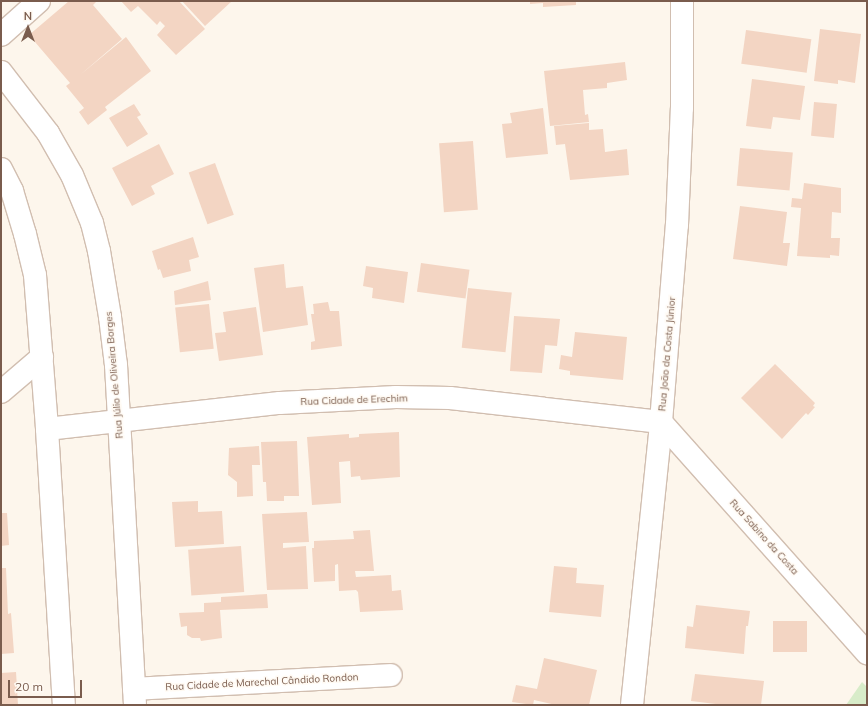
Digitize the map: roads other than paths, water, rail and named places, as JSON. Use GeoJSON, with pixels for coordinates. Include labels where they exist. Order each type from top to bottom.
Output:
{"type":"FeatureCollection","features":[{"type":"Feature","properties":{"kind":"street"},"geometry":{"type":"LineString","coordinates":[[1,35],[39,1]]}},
{"type":"Feature","properties":{"kind":"street","name":"Rua João da Costa Júnior"},"geometry":{"type":"LineString","coordinates":[[632,705],[661,422],[681,163],[682,1]]}},
{"type":"Feature","properties":{"kind":"street","name":"Rua Júlio de Oliveira Borges"},"geometry":{"type":"LineString","coordinates":[[1,72],[48,133],[72,175],[92,223],[99,251],[110,317],[119,421],[134,697]]}},
{"type":"Feature","properties":{"kind":"street"},"geometry":{"type":"LineString","coordinates":[[1,169],[14,198],[35,275],[47,429],[64,705]]}},
{"type":"Feature","properties":{"kind":"street"},"geometry":{"type":"LineString","coordinates":[[1,392],[42,357]]}},
{"type":"Feature","properties":{"kind":"street","name":"Rua Cidade de Erechim"},"geometry":{"type":"LineString","coordinates":[[47,429],[280,403],[396,397],[464,400],[661,422]]}},
{"type":"Feature","properties":{"kind":"street","name":"Rua Sabino da Costa"},"geometry":{"type":"LineString","coordinates":[[661,422],[867,653]]}},
{"type":"Feature","properties":{"kind":"street","name":"Rua Cidade de Marechal Cândido Rondon"},"geometry":{"type":"LineString","coordinates":[[134,697],[391,675]]}}]}
